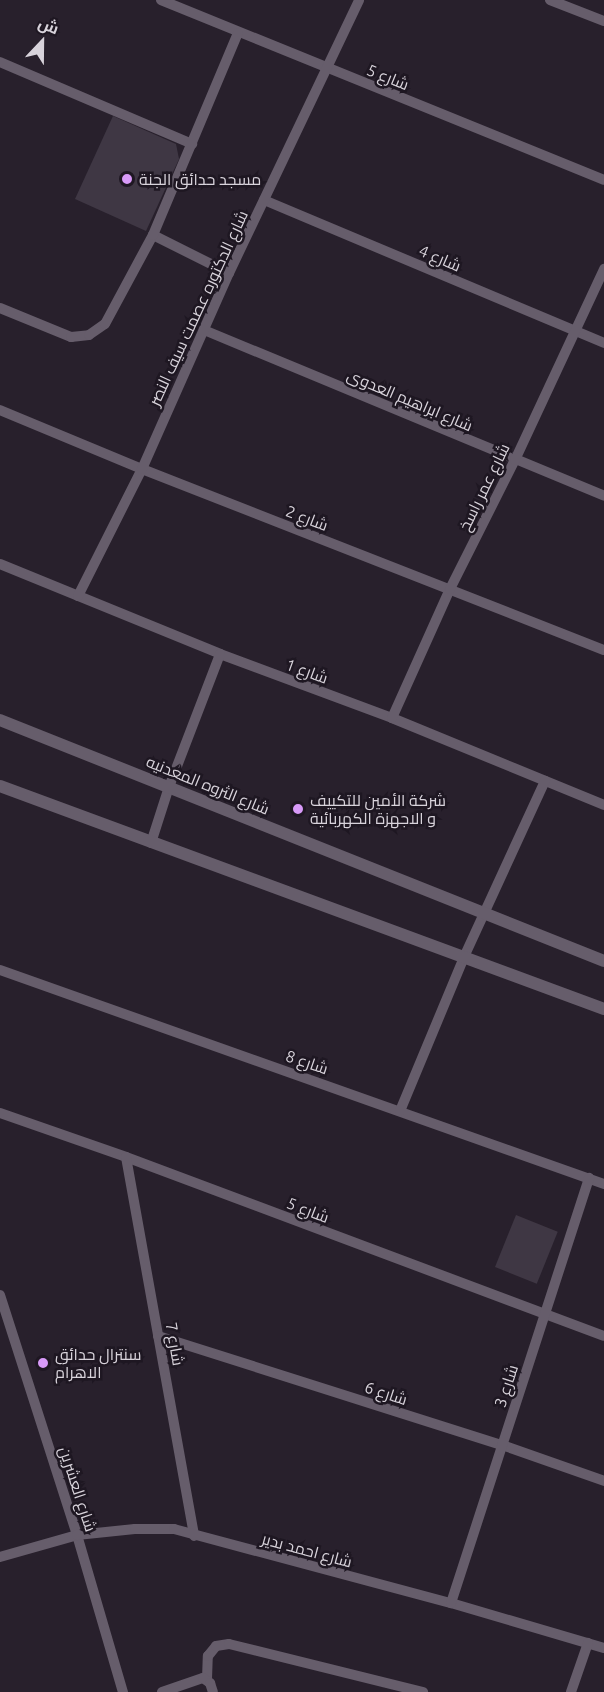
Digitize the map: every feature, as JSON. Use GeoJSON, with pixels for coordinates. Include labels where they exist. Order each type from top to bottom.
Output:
{"type":"FeatureCollection","features":[{"type":"Feature","properties":{"kind":"street","name":"شارع 5"},"geometry":{"type":"LineString","coordinates":[[161,0],[604,180]]}},
{"type":"Feature","properties":{"kind":"street","name":"شارع الدكتوره عصمت سيف النصر"},"geometry":{"type":"LineString","coordinates":[[78,596],[141,469],[229,273],[359,0]]}},
{"type":"Feature","properties":{"kind":"street"},"geometry":{"type":"LineString","coordinates":[[550,0],[604,21]]}},
{"type":"Feature","properties":{"kind":"street"},"geometry":{"type":"LineString","coordinates":[[0,308],[71,337],[89,335],[105,324],[153,235],[238,33]]}},
{"type":"Feature","properties":{"kind":"street"},"geometry":{"type":"LineString","coordinates":[[0,62],[192,144]]}},
{"type":"Feature","properties":{"kind":"street","name":"شارع 4"},"geometry":{"type":"LineString","coordinates":[[264,200],[604,343]]}},
{"type":"Feature","properties":{"kind":"street"},"geometry":{"type":"LineString","coordinates":[[153,235],[229,273]]}},
{"type":"Feature","properties":{"kind":"street","name":"شارع عمر راسخ"},"geometry":{"type":"LineString","coordinates":[[392,718],[450,589],[515,460],[604,269]]}},
{"type":"Feature","properties":{"kind":"street","name":"شارع ابراهيم العدوى"},"geometry":{"type":"LineString","coordinates":[[204,330],[604,496]]}},
{"type":"Feature","properties":{"kind":"street","name":"شارع 2"},"geometry":{"type":"LineString","coordinates":[[0,410],[141,469],[604,650]]}},
{"type":"Feature","properties":{"kind":"street","name":"شارع 1"},"geometry":{"type":"LineString","coordinates":[[0,564],[220,654],[392,718],[604,805]]}},
{"type":"Feature","properties":{"kind":"street"},"geometry":{"type":"LineString","coordinates":[[151,843],[169,787],[220,654]]}},
{"type":"Feature","properties":{"kind":"street","name":"شارع الثروه المعدنيه"},"geometry":{"type":"LineString","coordinates":[[0,720],[604,961]]}},
{"type":"Feature","properties":{"kind":"street"},"geometry":{"type":"LineString","coordinates":[[400,1111],[464,957],[545,781]]}},
{"type":"Feature","properties":{"kind":"street"},"geometry":{"type":"LineString","coordinates":[[0,786],[604,1009]]}},
{"type":"Feature","properties":{"kind":"street","name":"شارع 8"},"geometry":{"type":"LineString","coordinates":[[0,970],[604,1184]]}},
{"type":"Feature","properties":{"kind":"street","name":"شارع 5"},"geometry":{"type":"LineString","coordinates":[[0,1113],[126,1157],[604,1336]]}},
{"type":"Feature","properties":{"kind":"street","name":"شارع 7"},"geometry":{"type":"LineString","coordinates":[[126,1157],[194,1536]]}},
{"type":"Feature","properties":{"kind":"street","name":"شارع 3"},"geometry":{"type":"LineString","coordinates":[[451,1603],[589,1178]]}},
{"type":"Feature","properties":{"kind":"street","name":"شارع العشرين"},"geometry":{"type":"LineString","coordinates":[[0,1295],[77,1535],[123,1692]]}},
{"type":"Feature","properties":{"kind":"street","name":"شارع 6"},"geometry":{"type":"LineString","coordinates":[[158,1336],[502,1445],[604,1481]]}},
{"type":"Feature","properties":{"kind":"street","name":"شارع احمد بدير"},"geometry":{"type":"LineString","coordinates":[[0,1557],[77,1535],[154,1528],[174,1529],[451,1603],[604,1648]]}},
{"type":"Feature","properties":{"kind":"street"},"geometry":{"type":"LineString","coordinates":[[213,1692],[207,1679],[208,1656],[216,1646],[229,1644],[423,1692]]}},
{"type":"Feature","properties":{"kind":"street"},"geometry":{"type":"LineString","coordinates":[[571,1692],[588,1644]]}},
{"type":"Feature","properties":{"kind":"street"},"geometry":{"type":"LineString","coordinates":[[162,1692],[199,1679],[207,1679]]}},
{"type":"Feature","properties":{"kind":"building","name":"مسجد حدائق الجنة"},"geometry":{"type":"Polygon","coordinates":[[[113,116],[176,144],[179,159],[146,231],[75,199],[113,116]]]}},
{"type":"Feature","properties":{"kind":"building"},"geometry":{"type":"Polygon","coordinates":[[[516,1215],[558,1232],[537,1284],[495,1267],[516,1215]]]}},
{"type":"Feature","properties":{"kind":"place","name":"مسجد حدائق الجنة"},"geometry":{"type":"Point","coordinates":[127,179]}},
{"type":"Feature","properties":{"kind":"place","name":"شركة الأمين للتكييف و الاجهزة الكهربائية"},"geometry":{"type":"Point","coordinates":[298,809]}},
{"type":"Feature","properties":{"kind":"place","name":"سنترال حدائق الاهرام"},"geometry":{"type":"Point","coordinates":[43,1363]}}]}
